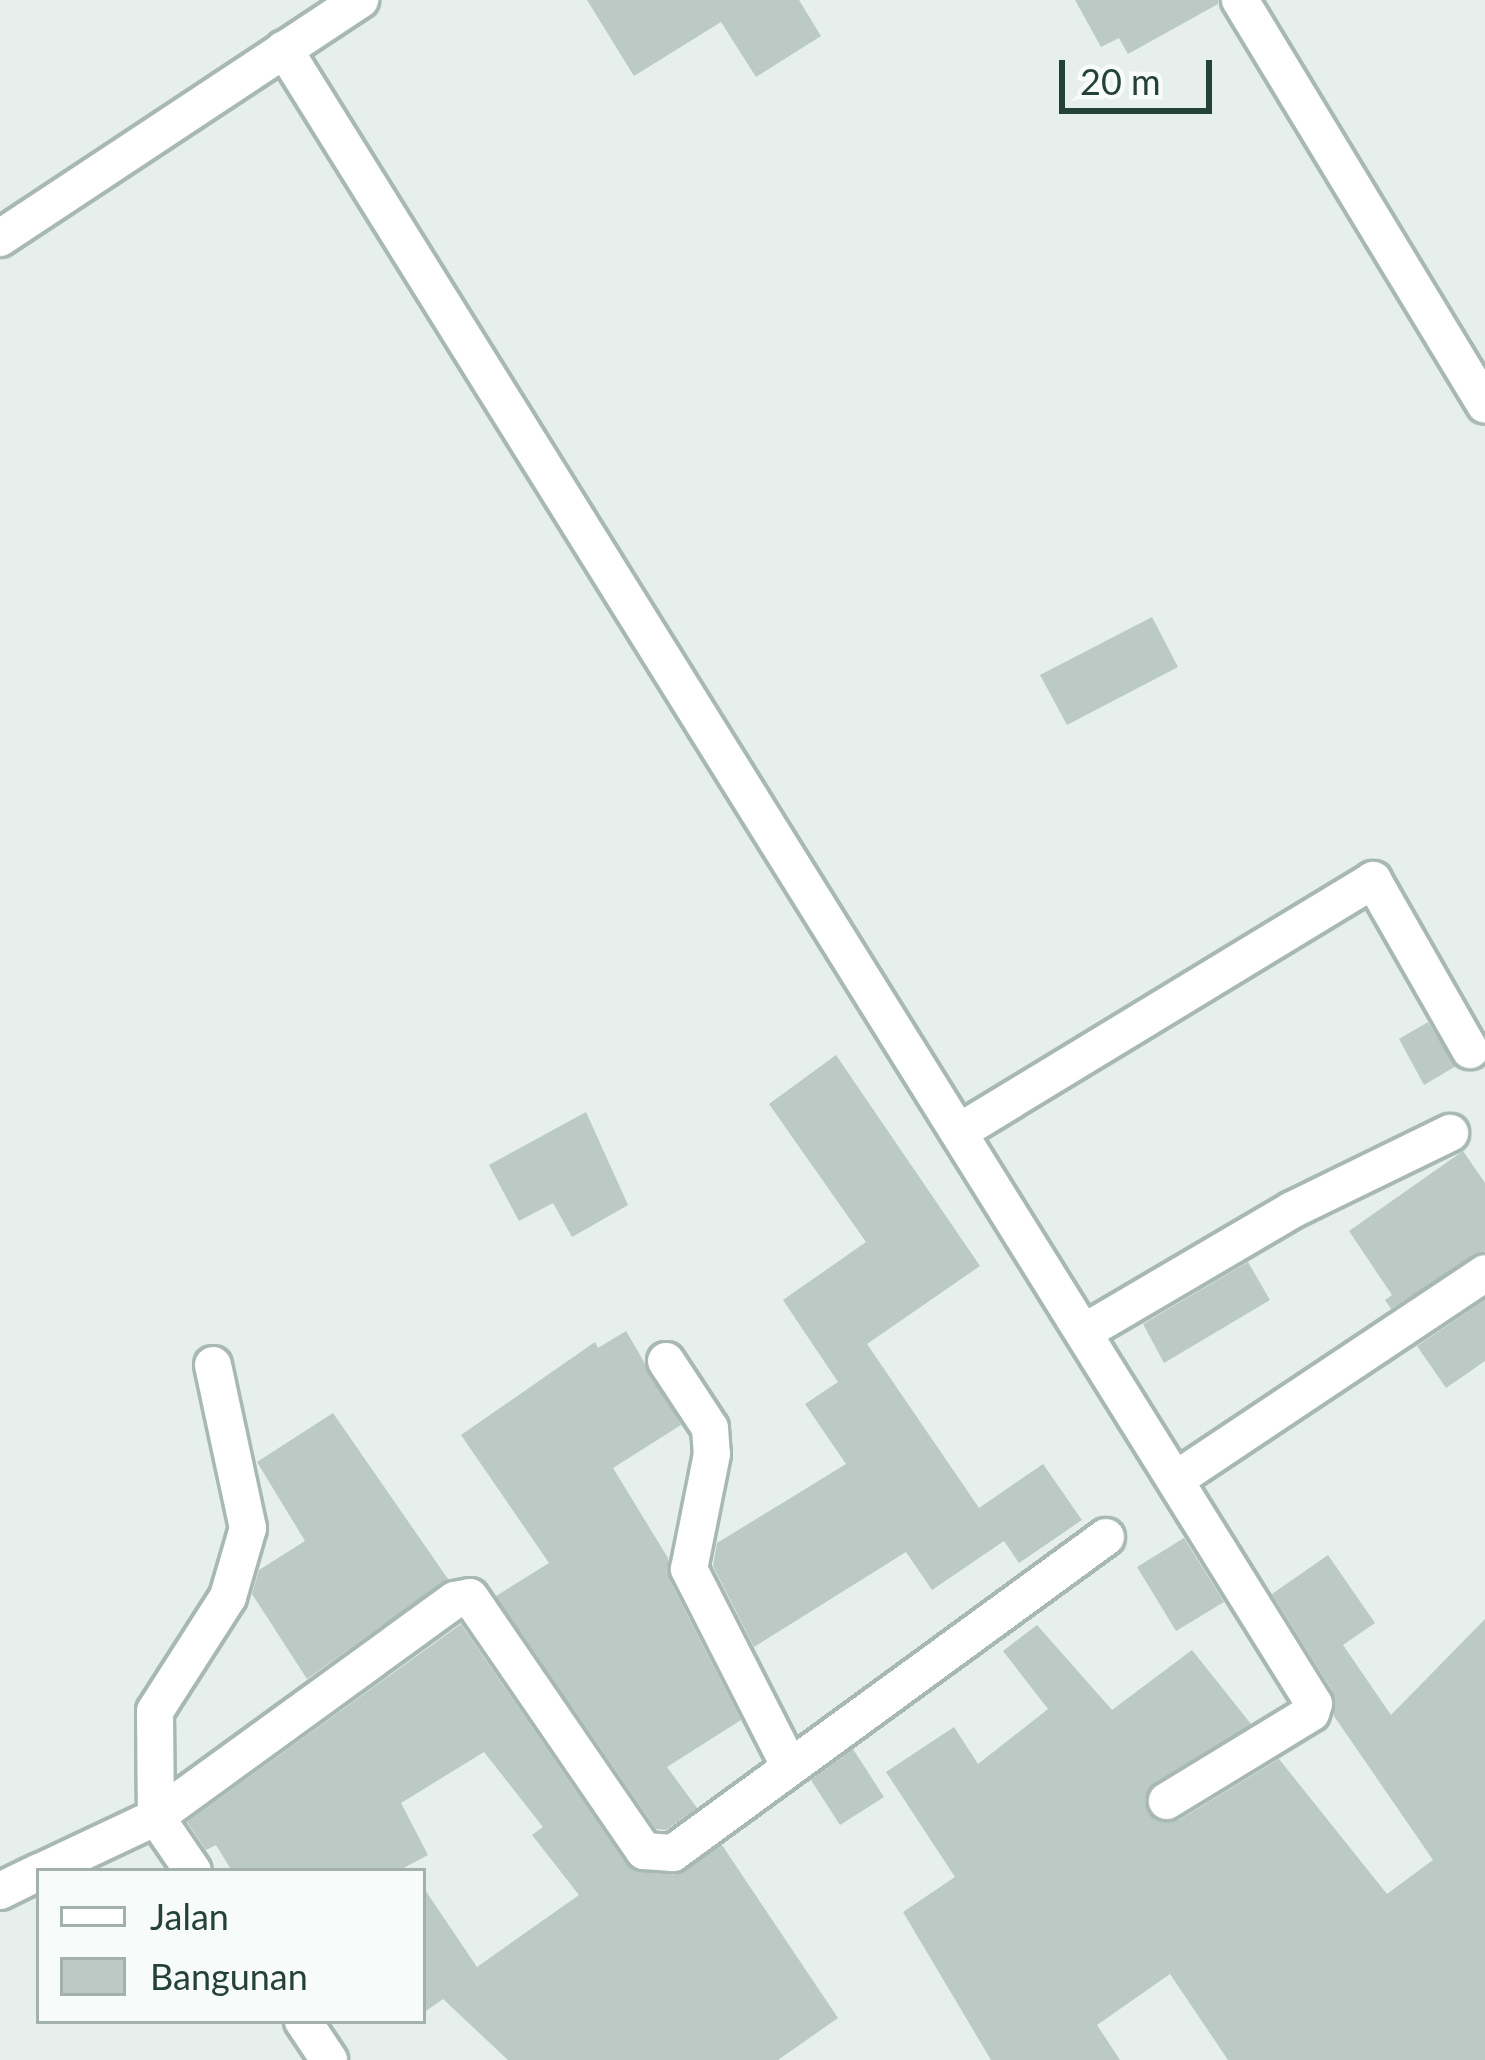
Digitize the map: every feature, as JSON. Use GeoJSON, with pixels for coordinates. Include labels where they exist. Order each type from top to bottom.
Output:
{"type":"FeatureCollection","features":[{"type":"Feature","properties":{"kind":"street"},"geometry":{"type":"LineString","coordinates":[[0,238],[360,0]]}},
{"type":"Feature","properties":{"kind":"street"},"geometry":{"type":"LineString","coordinates":[[1240,0],[1485,405]]}},
{"type":"Feature","properties":{"kind":"street"},"geometry":{"type":"LineString","coordinates":[[284,50],[1086,1330],[1314,1704],[1311,1713],[1167,1801]]}},
{"type":"Feature","properties":{"kind":"street"},"geometry":{"type":"LineString","coordinates":[[959,1132],[1373,880],[1470,1050]]}},
{"type":"Feature","properties":{"kind":"street"},"geometry":{"type":"LineString","coordinates":[[1086,1330],[1292,1210],[1450,1133]]}},
{"type":"Feature","properties":{"kind":"street"},"geometry":{"type":"LineString","coordinates":[[1178,1478],[1485,1273]]}},
{"type":"Feature","properties":{"kind":"street"},"geometry":{"type":"LineString","coordinates":[[666,1361],[711,1441],[689,1569],[788,1762]]}},
{"type":"Feature","properties":{"kind":"street"},"geometry":{"type":"LineString","coordinates":[[191,1868],[156,1816],[155,1711],[228,1597],[248,1528],[213,1365]]}},
{"type":"Feature","properties":{"kind":"street"},"geometry":{"type":"LineString","coordinates":[[48,1868],[156,1816],[461,1597],[485,1613],[644,1851],[673,1853],[788,1762],[1106,1537]]}},
{"type":"Feature","properties":{"kind":"street"},"geometry":{"type":"LineString","coordinates":[[0,1891],[36,1874]]}},
{"type":"Feature","properties":{"kind":"street"},"geometry":{"type":"LineString","coordinates":[[305,2024],[329,2060]]}},
{"type":"Feature","properties":{"kind":"building"},"geometry":{"type":"Polygon","coordinates":[[[587,0],[799,0],[821,36],[756,77],[721,22],[634,76],[587,0]]]}},
{"type":"Feature","properties":{"kind":"building"},"geometry":{"type":"Polygon","coordinates":[[[1075,0],[1218,0],[1218,4],[1128,54],[1119,38],[1101,47],[1075,0]]]}},
{"type":"Feature","properties":{"kind":"building"},"geometry":{"type":"Polygon","coordinates":[[[1152,617],[1178,667],[1067,725],[1040,675],[1152,617]]]}},
{"type":"Feature","properties":{"kind":"building"},"geometry":{"type":"Polygon","coordinates":[[[1428,1022],[1456,1066],[1424,1085],[1399,1039],[1428,1022]]]}},
{"type":"Feature","properties":{"kind":"building"},"geometry":{"type":"Polygon","coordinates":[[[836,1055],[980,1266],[867,1344],[979,1508],[1043,1464],[1082,1520],[1019,1563],[1004,1541],[932,1590],[906,1552],[754,1647],[713,1566],[717,1543],[846,1464],[805,1404],[838,1382],[783,1300],[866,1242],[769,1104],[836,1055]]]}},
{"type":"Feature","properties":{"kind":"building"},"geometry":{"type":"Polygon","coordinates":[[[586,1112],[628,1205],[572,1237],[553,1203],[519,1221],[489,1165],[586,1112]]]}},
{"type":"Feature","properties":{"kind":"building"},"geometry":{"type":"Polygon","coordinates":[[[1463,1151],[1485,1183],[1485,1251],[1391,1309],[1385,1300],[1392,1295],[1349,1231],[1463,1151]]]}},
{"type":"Feature","properties":{"kind":"building"},"geometry":{"type":"Polygon","coordinates":[[[1248,1262],[1270,1300],[1164,1363],[1143,1324],[1248,1262]]]}},
{"type":"Feature","properties":{"kind":"building"},"geometry":{"type":"Polygon","coordinates":[[[1485,1300],[1485,1361],[1446,1388],[1417,1346],[1485,1300]]]}},
{"type":"Feature","properties":{"kind":"building"},"geometry":{"type":"Polygon","coordinates":[[[626,1331],[681,1425],[613,1468],[668,1558],[669,1579],[741,1720],[667,1767],[697,1808],[666,1830],[656,1829],[496,1596],[549,1563],[461,1435],[595,1342],[598,1348],[626,1331]]]}},
{"type":"Feature","properties":{"kind":"building"},"geometry":{"type":"Polygon","coordinates":[[[333,1413],[448,1579],[307,1679],[252,1594],[259,1570],[305,1541],[257,1462],[333,1413]]]}},
{"type":"Feature","properties":{"kind":"building"},"geometry":{"type":"Polygon","coordinates":[[[1184,1538],[1224,1602],[1176,1631],[1137,1567],[1184,1538]]]}},
{"type":"Feature","properties":{"kind":"building"},"geometry":{"type":"Polygon","coordinates":[[[1328,1555],[1375,1623],[1343,1645],[1391,1715],[1485,1619],[1485,2060],[1228,2060],[1170,1974],[1097,2025],[1120,2060],[991,2060],[903,1912],[955,1877],[886,1772],[954,1727],[978,1764],[1048,1709],[1003,1651],[1037,1625],[1112,1710],[1192,1650],[1251,1724],[1154,1783],[1145,1800],[1155,1820],[1179,1820],[1279,1759],[1387,1894],[1433,1860],[1334,1716],[1333,1692],[1272,1594],[1328,1555]]]}},
{"type":"Feature","properties":{"kind":"building"},"geometry":{"type":"Polygon","coordinates":[[[461,1624],[626,1864],[673,1875],[722,1845],[838,2018],[778,2060],[508,2060],[443,1999],[426,2011],[426,1891],[477,1967],[579,1895],[532,1835],[543,1827],[484,1752],[401,1803],[428,1855],[404,1868],[230,1868],[216,1845],[206,1850],[187,1822],[461,1624]]]}},
{"type":"Feature","properties":{"kind":"building"},"geometry":{"type":"Polygon","coordinates":[[[853,1749],[884,1797],[840,1825],[811,1780],[853,1749]]]}}]}
